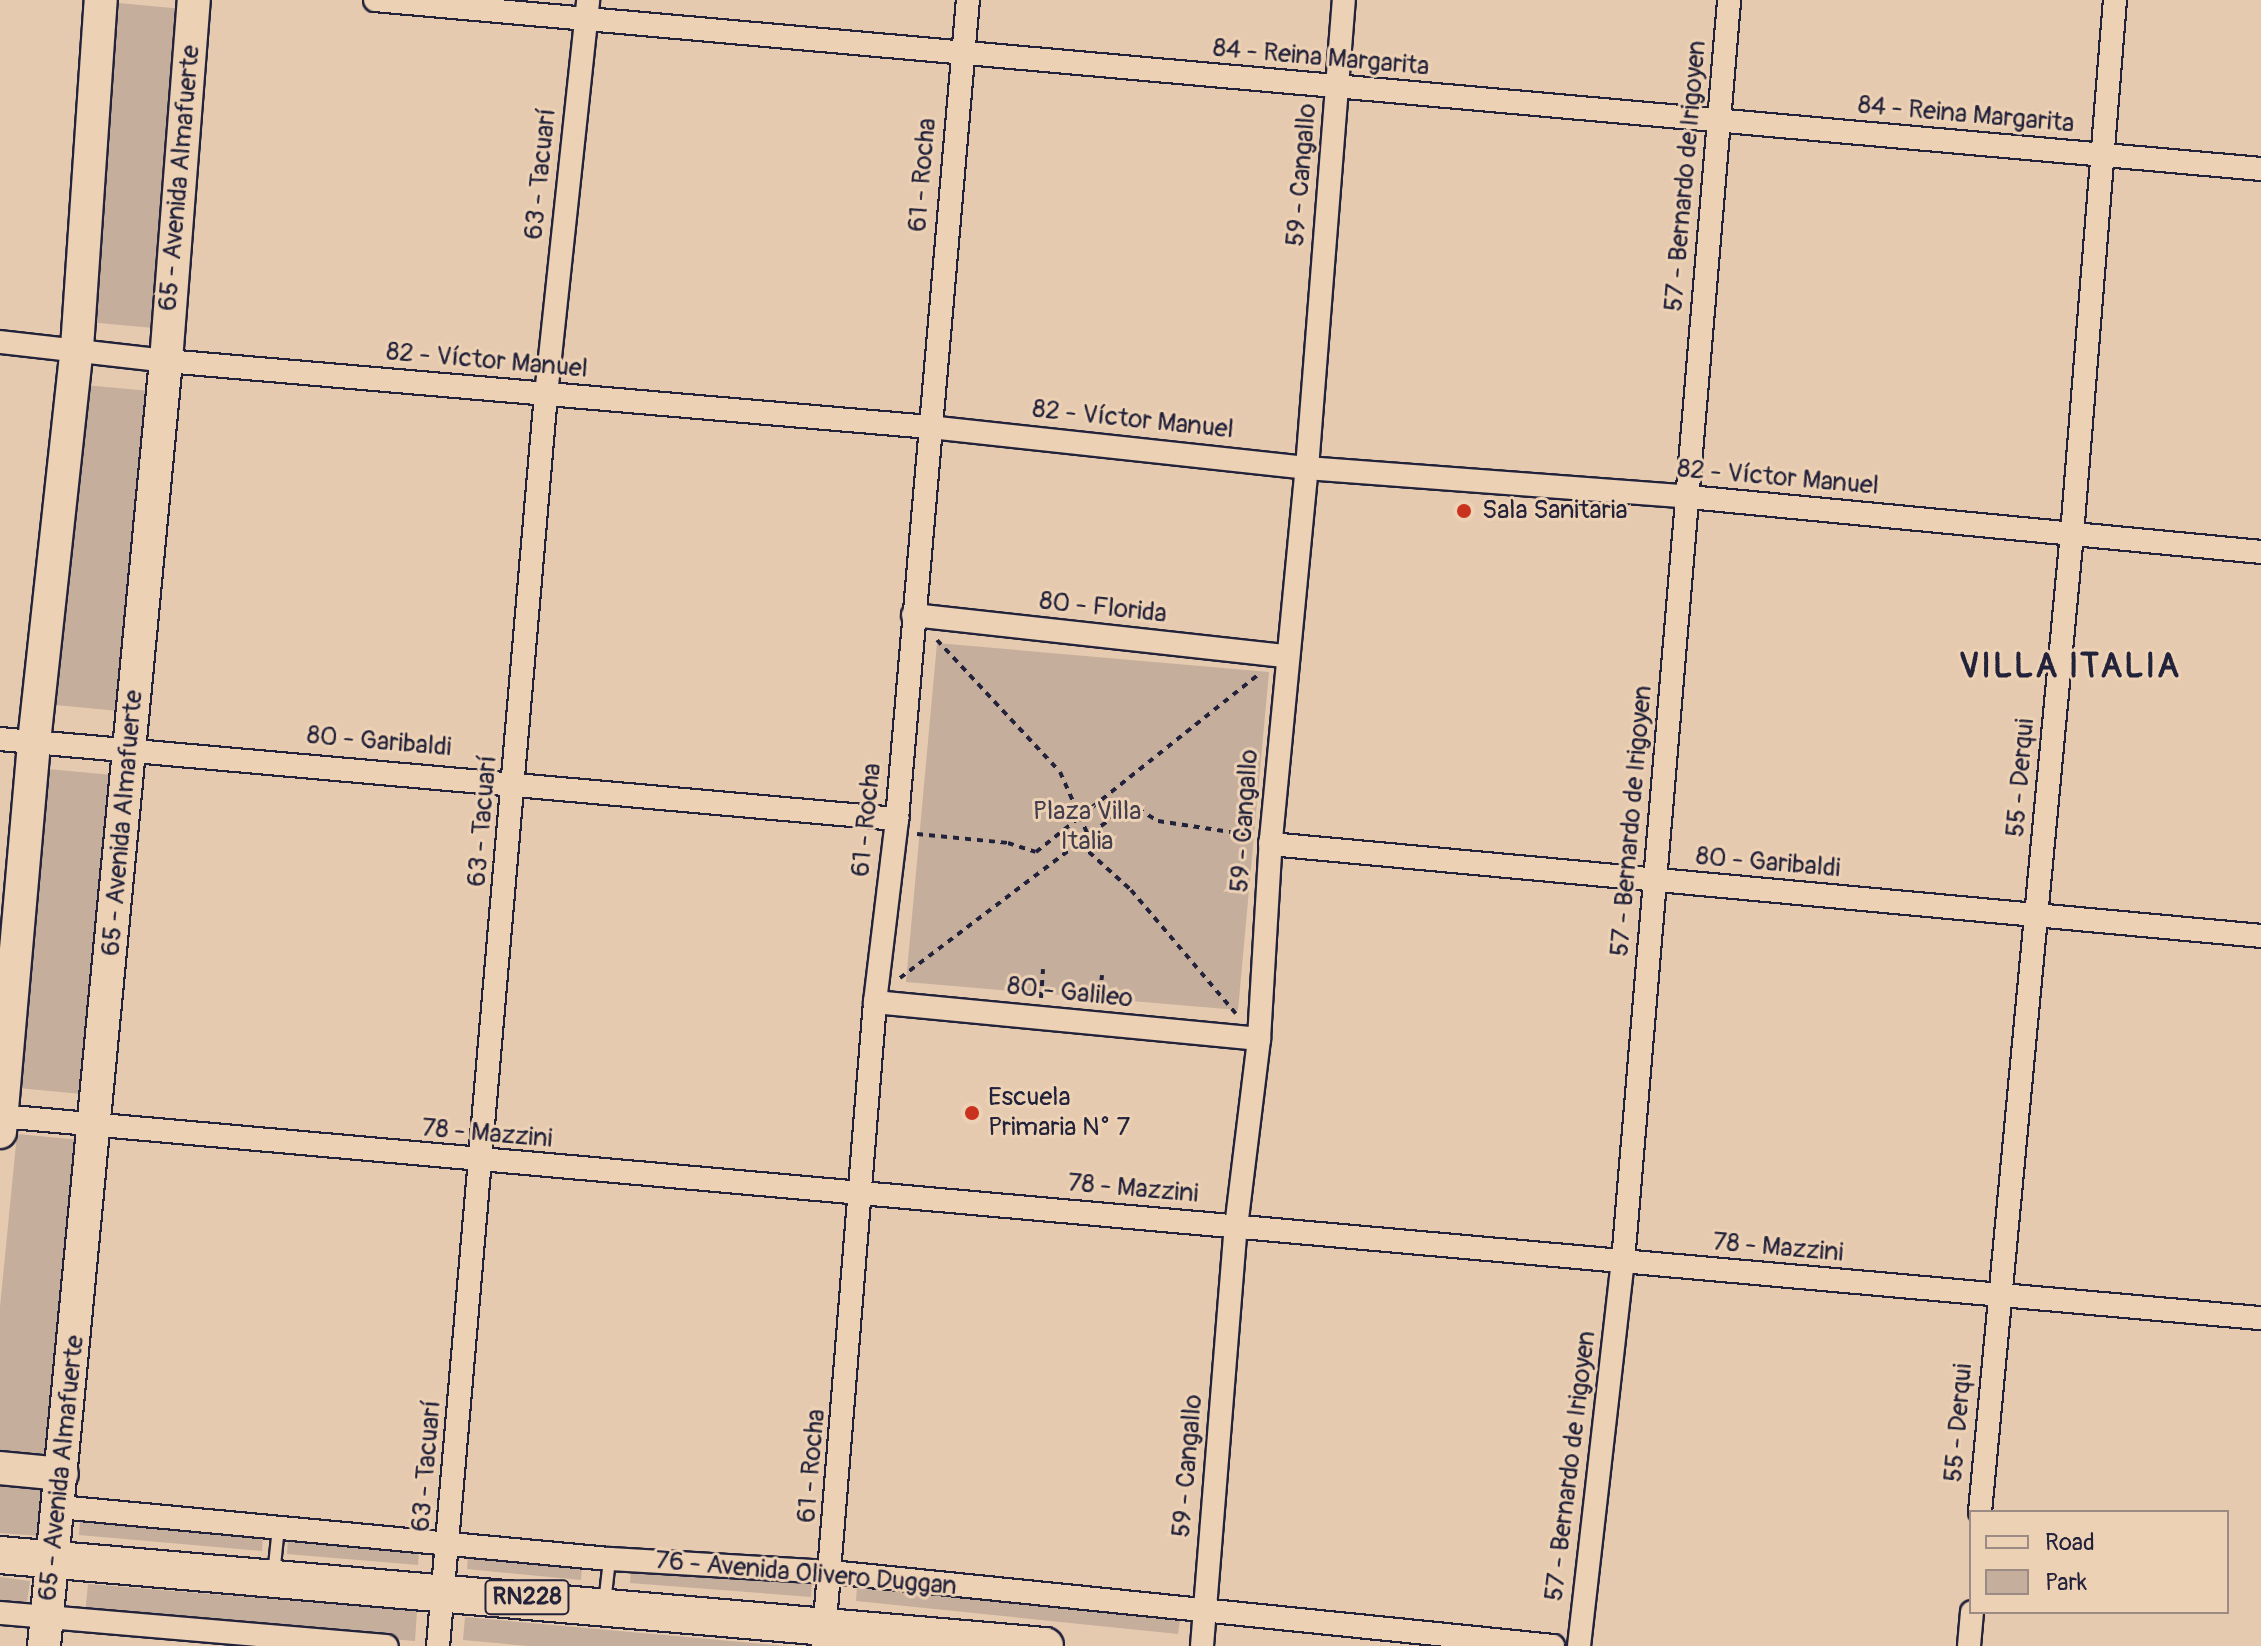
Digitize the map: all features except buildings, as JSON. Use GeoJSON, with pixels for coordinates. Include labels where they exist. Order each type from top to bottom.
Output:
{"type":"FeatureCollection","features":[{"type":"Feature","properties":{"kind":"highway","name":"76 - Avenida Olivero Duggan"},"geometry":{"type":"LineString","coordinates":[[0,1555],[604,1604],[824,1637],[1045,1646]]}},
{"type":"Feature","properties":{"kind":"main road"},"geometry":{"type":"LineString","coordinates":[[0,1121],[34,742],[77,348],[101,0]]}},
{"type":"Feature","properties":{"kind":"main road","name":"65 - Avenida Almafuerte"},"geometry":{"type":"LineString","coordinates":[[45,1632],[166,361],[194,0]]}},
{"type":"Feature","properties":{"kind":"main road"},"geometry":{"type":"LineString","coordinates":[[0,1468],[62,1474]]}},
{"type":"Feature","properties":{"kind":"street","name":"84 - Reina Margarita"},"geometry":{"type":"LineString","coordinates":[[375,0],[587,9],[962,52],[1337,89],[2261,169]]}},
{"type":"Feature","properties":{"kind":"street","name":"61 - Rocha"},"geometry":{"type":"LineString","coordinates":[[824,1637],[863,1193],[875,1002],[896,825],[968,0]]}},
{"type":"Feature","properties":{"kind":"street","name":"59 - Cangallo"},"geometry":{"type":"LineString","coordinates":[[1202,1646],[1236,1227],[1259,1039],[1270,841],[1285,656],[1307,468],[1344,0]]}},
{"type":"Feature","properties":{"kind":"street","name":"57 - Bernardo de Irigoyen"},"geometry":{"type":"LineString","coordinates":[[1579,1646],[1623,1261],[1729,0]]}},
{"type":"Feature","properties":{"kind":"street","name":"55 - Derqui"},"geometry":{"type":"LineString","coordinates":[[1980,1510],[2072,534],[2099,155],[2115,0]]}},
{"type":"Feature","properties":{"kind":"street","name":"63 - Tacuarí"},"geometry":{"type":"LineString","coordinates":[[438,1646],[515,782],[546,395],[587,9]]}},
{"type":"Feature","properties":{"kind":"street","name":"82 - Víctor Manuel"},"geometry":{"type":"LineString","coordinates":[[0,342],[77,348],[166,361],[930,427],[1307,468],[1689,497],[2261,552]]}},
{"type":"Feature","properties":{"kind":"street","name":"80 - Florida"},"geometry":{"type":"LineString","coordinates":[[913,615],[1285,656]]}},
{"type":"Feature","properties":{"kind":"street","name":"80 - Garibaldi"},"geometry":{"type":"LineString","coordinates":[[0,739],[515,782],[896,825]]}},
{"type":"Feature","properties":{"kind":"street","name":"80 - Garibaldi"},"geometry":{"type":"LineString","coordinates":[[1270,841],[1655,881],[2261,936]]}},
{"type":"Feature","properties":{"kind":"street","name":"80 - Galileo"},"geometry":{"type":"LineString","coordinates":[[875,1002],[1259,1039]]}},
{"type":"Feature","properties":{"kind":"street","name":"78 - Mazzini"},"geometry":{"type":"LineString","coordinates":[[0,1121],[95,1126],[2261,1318]]}},
{"type":"Feature","properties":{"kind":"street","name":"76 - Avenida Olivero Duggan"},"geometry":{"type":"LineString","coordinates":[[59,1507],[609,1559],[831,1572],[1553,1646]]}},
{"type":"Feature","properties":{"kind":"street"},"geometry":{"type":"LineString","coordinates":[[0,1613],[45,1632],[387,1646]]}},
{"type":"Feature","properties":{"kind":"street"},"geometry":{"type":"LineString","coordinates":[[1969,1646],[1972,1614]]}},
{"type":"Feature","properties":{"kind":"lane"},"geometry":{"type":"LineString","coordinates":[[273,1575],[278,1527]]}},
{"type":"Feature","properties":{"kind":"lane"},"geometry":{"type":"LineString","coordinates":[[604,1604],[609,1559]]}},
{"type":"Feature","properties":{"kind":"path"},"geometry":{"type":"LineString","coordinates":[[913,615],[1060,772],[1089,837]]}},
{"type":"Feature","properties":{"kind":"path"},"geometry":{"type":"LineString","coordinates":[[896,825],[1008,843],[1036,852],[1285,656]]}},
{"type":"Feature","properties":{"kind":"path"},"geometry":{"type":"LineString","coordinates":[[875,1002],[958,931],[1132,808],[1158,821],[1270,841]]}},
{"type":"Feature","properties":{"kind":"path"},"geometry":{"type":"LineString","coordinates":[[1079,844],[1131,890],[1259,1039]]}},
{"type":"Feature","properties":{"kind":"path"},"geometry":{"type":"LineString","coordinates":[[1040,1018],[1043,969]]}},
{"type":"Feature","properties":{"kind":"path"},"geometry":{"type":"LineString","coordinates":[[1097,1023],[1102,975]]}},
{"type":"Feature","properties":{"kind":"green space"},"geometry":{"type":"Polygon","coordinates":[[[119,3],[183,9],[153,328],[88,322],[119,3]]]}},
{"type":"Feature","properties":{"kind":"green space"},"geometry":{"type":"Polygon","coordinates":[[[85,385],[150,391],[119,711],[55,705],[85,385]]]}},
{"type":"Feature","properties":{"kind":"green space","name":"Plaza Villa Italia"},"geometry":{"type":"Polygon","coordinates":[[[937,643],[1269,672],[1238,1010],[906,982],[937,643]]]}},
{"type":"Feature","properties":{"kind":"green space"},"geometry":{"type":"Polygon","coordinates":[[[48,769],[112,775],[82,1094],[18,1088],[48,769]]]}},
{"type":"Feature","properties":{"kind":"green space"},"geometry":{"type":"Polygon","coordinates":[[[17,1134],[81,1140],[50,1459],[0,1455],[0,1307],[17,1134]]]}},
{"type":"Feature","properties":{"kind":"green space"},"geometry":{"type":"Polygon","coordinates":[[[0,1484],[46,1487],[42,1536],[0,1533],[0,1484]]]}},
{"type":"Feature","properties":{"kind":"green space"},"geometry":{"type":"Polygon","coordinates":[[[80,1521],[263,1537],[262,1551],[79,1535],[80,1521]]]}},
{"type":"Feature","properties":{"kind":"green space"},"geometry":{"type":"Polygon","coordinates":[[[288,1540],[419,1550],[418,1565],[287,1554],[288,1540]]]}},
{"type":"Feature","properties":{"kind":"green space"},"geometry":{"type":"Polygon","coordinates":[[[468,1555],[582,1566],[581,1580],[467,1569],[468,1555]]]}},
{"type":"Feature","properties":{"kind":"green space"},"geometry":{"type":"Polygon","coordinates":[[[631,1568],[812,1582],[811,1597],[630,1583],[631,1568]]]}},
{"type":"Feature","properties":{"kind":"green space"},"geometry":{"type":"Polygon","coordinates":[[[0,1577],[30,1581],[26,1609],[0,1605],[0,1577]]]}},
{"type":"Feature","properties":{"kind":"green space"},"geometry":{"type":"Polygon","coordinates":[[[88,1584],[417,1611],[415,1641],[85,1614],[88,1584]]]}},
{"type":"Feature","properties":{"kind":"green space"},"geometry":{"type":"Polygon","coordinates":[[[857,1587],[1180,1621],[1178,1634],[856,1601],[857,1587]]]}},
{"type":"Feature","properties":{"kind":"green space"},"geometry":{"type":"Polygon","coordinates":[[[465,1617],[786,1646],[528,1646],[463,1640],[465,1617]]]}},
{"type":"Feature","properties":{"kind":"place","name":"Sala Sanitaria"},"geometry":{"type":"Point","coordinates":[1464,511]}},
{"type":"Feature","properties":{"kind":"place","name":"Escuela Primaria N° 7"},"geometry":{"type":"Point","coordinates":[972,1113]}},
{"type":"Feature","properties":{"kind":"district","name":"VILLA ITALIA"},"geometry":{"type":"Point","coordinates":[2070,667]}}]}
